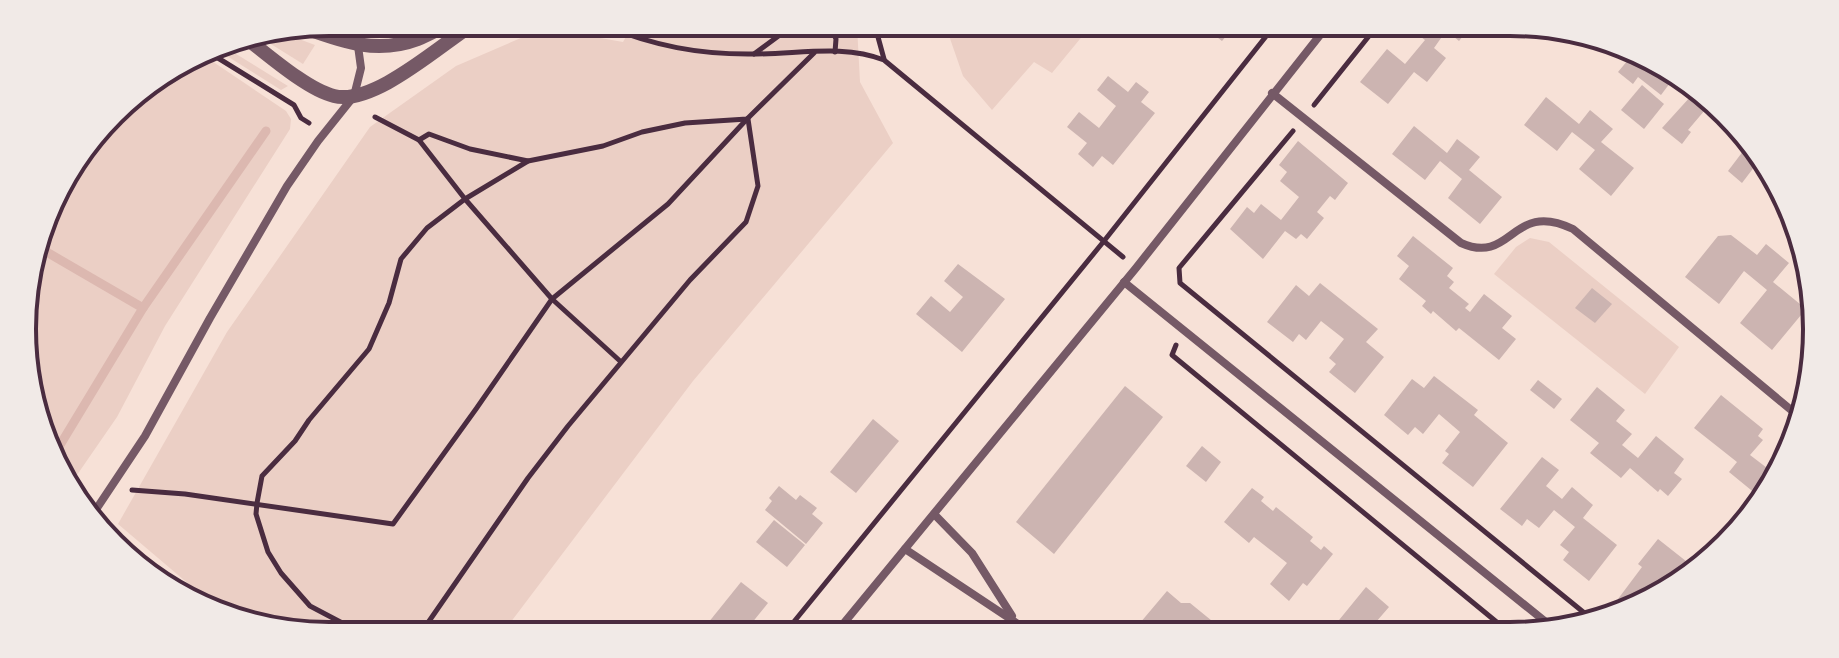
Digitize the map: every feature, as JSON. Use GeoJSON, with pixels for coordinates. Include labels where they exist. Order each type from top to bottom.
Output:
{"type":"FeatureCollection","features":[{"type":"Feature","properties":{"kind":"street"},"geometry":{"type":"LineString","coordinates":[[329,36],[358,46],[400,44],[424,36]]}},
{"type":"Feature","properties":{"kind":"street"},"geometry":{"type":"LineString","coordinates":[[256,45],[325,93],[337,97],[354,96],[396,77],[456,36]]}},
{"type":"Feature","properties":{"kind":"street"},"geometry":{"type":"LineString","coordinates":[[845,622],[1136,268],[1319,36]]}},
{"type":"Feature","properties":{"kind":"street"},"geometry":{"type":"LineString","coordinates":[[97,507],[145,436],[287,186],[354,96],[361,68],[358,46]]}},
{"type":"Feature","properties":{"kind":"street"},"geometry":{"type":"LineString","coordinates":[[1272,93],[1461,243],[1473,248],[1495,247],[1518,228],[1544,220],[1573,229],[1791,410]]}},
{"type":"Feature","properties":{"kind":"street"},"geometry":{"type":"LineString","coordinates":[[1124,282],[1543,620]]}},
{"type":"Feature","properties":{"kind":"street"},"geometry":{"type":"LineString","coordinates":[[934,514],[972,553],[1015,621]]}},
{"type":"Feature","properties":{"kind":"street"},"geometry":{"type":"LineString","coordinates":[[905,549],[1015,621]]}},
{"type":"Feature","properties":{"kind":"path"},"geometry":{"type":"LineString","coordinates":[[631,36],[686,51],[753,54],[864,52],[884,60],[1136,268]]}},
{"type":"Feature","properties":{"kind":"path"},"geometry":{"type":"LineString","coordinates":[[753,54],[778,36]]}},
{"type":"Feature","properties":{"kind":"path"},"geometry":{"type":"LineString","coordinates":[[835,36],[835,52]]}},
{"type":"Feature","properties":{"kind":"path"},"geometry":{"type":"LineString","coordinates":[[878,36],[884,60]]}},
{"type":"Feature","properties":{"kind":"path"},"geometry":{"type":"LineString","coordinates":[[794,622],[1266,36]]}},
{"type":"Feature","properties":{"kind":"path"},"geometry":{"type":"LineString","coordinates":[[1369,36],[1179,268],[1180,283],[1584,612]]}},
{"type":"Feature","properties":{"kind":"path"},"geometry":{"type":"LineString","coordinates":[[131,490],[257,503],[393,524],[552,299],[668,204],[814,53]]}},
{"type":"Feature","properties":{"kind":"path"},"geometry":{"type":"LineString","coordinates":[[218,58],[294,105],[301,118],[309,123]]}},
{"type":"Feature","properties":{"kind":"path"},"geometry":{"type":"LineString","coordinates":[[375,117],[419,140],[465,199],[552,299],[620,361]]}},
{"type":"Feature","properties":{"kind":"path"},"geometry":{"type":"LineString","coordinates":[[340,622],[310,606],[281,573],[268,552],[256,514],[257,503],[262,476],[295,441],[369,349],[389,303],[401,259],[427,228],[465,199],[528,161],[603,146],[642,132],[685,123],[747,119]]}},
{"type":"Feature","properties":{"kind":"path"},"geometry":{"type":"LineString","coordinates":[[427,622],[528,478],[620,361],[690,280],[746,222],[758,186],[747,119]]}},
{"type":"Feature","properties":{"kind":"path"},"geometry":{"type":"LineString","coordinates":[[419,140],[429,134],[470,149],[528,161]]}},
{"type":"Feature","properties":{"kind":"path"},"geometry":{"type":"LineString","coordinates":[[1182,329],[1172,355],[1497,622]]}},
{"type":"Feature","properties":{"kind":"shaded area"},"geometry":{"type":"Polygon","coordinates":[[[525,36],[589,36],[623,42],[626,36],[858,36],[860,82],[893,143],[693,381],[511,622],[329,622],[253,612],[197,591],[118,524],[227,332],[370,127],[456,66],[525,36]]]}},
{"type":"Feature","properties":{"kind":"shaded area"},"geometry":{"type":"Polygon","coordinates":[[[949,36],[1082,36],[1052,73],[1034,62],[992,110],[963,76],[949,36]]]}},
{"type":"Feature","properties":{"kind":"shaded area"},"geometry":{"type":"Polygon","coordinates":[[[297,38],[315,45],[303,64],[269,43],[297,38]]]}},
{"type":"Feature","properties":{"kind":"shaded area"},"geometry":{"type":"Polygon","coordinates":[[[234,52],[288,86],[281,90],[226,55],[234,52]]]}},
{"type":"Feature","properties":{"kind":"shaded area"},"geometry":{"type":"Polygon","coordinates":[[[211,61],[286,111],[291,119],[290,129],[165,326],[117,417],[76,477],[58,441],[46,405],[39,367],[37,310],[46,253],[58,217],[75,182],[109,136],[166,85],[211,61]]]}},
{"type":"Feature","properties":{"kind":"shaded area"},"geometry":{"type":"Polygon","coordinates":[[[1530,238],[1549,242],[1679,347],[1645,394],[1494,274],[1516,247],[1530,238]]]}},
{"type":"Feature","properties":{"kind":"building"},"geometry":{"type":"Polygon","coordinates":[[[1420,36],[1442,36],[1434,48],[1446,58],[1427,82],[1414,72],[1388,104],[1360,82],[1387,49],[1405,64],[1425,40],[1420,36]]]}},
{"type":"Feature","properties":{"kind":"building"},"geometry":{"type":"Polygon","coordinates":[[[1628,60],[1670,83],[1661,95],[1638,77],[1633,84],[1618,72],[1628,60]]]}},
{"type":"Feature","properties":{"kind":"building"},"geometry":{"type":"Polygon","coordinates":[[[1108,76],[1128,92],[1136,82],[1149,92],[1141,102],[1155,113],[1113,165],[1102,156],[1093,167],[1078,154],[1087,143],[1067,127],[1079,112],[1099,128],[1116,106],[1097,90],[1108,76]]]}},
{"type":"Feature","properties":{"kind":"building"},"geometry":{"type":"Polygon","coordinates":[[[1642,85],[1664,104],[1644,129],[1621,110],[1642,85]]]}},
{"type":"Feature","properties":{"kind":"building"},"geometry":{"type":"Polygon","coordinates":[[[1546,97],[1579,124],[1590,110],[1613,129],[1601,142],[1634,168],[1611,196],[1579,169],[1595,150],[1572,132],[1557,151],[1524,125],[1546,97]]]}},
{"type":"Feature","properties":{"kind":"building"},"geometry":{"type":"Polygon","coordinates":[[[1689,98],[1705,110],[1688,130],[1691,132],[1682,144],[1662,128],[1689,98]]]}},
{"type":"Feature","properties":{"kind":"building"},"geometry":{"type":"Polygon","coordinates":[[[1414,126],[1447,153],[1457,139],[1480,157],[1469,170],[1502,197],[1480,224],[1448,198],[1462,179],[1440,161],[1425,180],[1392,154],[1414,126]]]}},
{"type":"Feature","properties":{"kind":"building"},"geometry":{"type":"Polygon","coordinates":[[[1298,141],[1348,183],[1335,200],[1330,196],[1317,212],[1324,218],[1307,239],[1301,234],[1296,239],[1285,231],[1263,259],[1230,229],[1247,207],[1254,213],[1261,204],[1281,220],[1299,197],[1280,181],[1287,172],[1279,165],[1298,141]]]}},
{"type":"Feature","properties":{"kind":"building"},"geometry":{"type":"Polygon","coordinates":[[[1743,152],[1754,167],[1742,183],[1728,171],[1743,152]]]}},
{"type":"Feature","properties":{"kind":"building"},"geometry":{"type":"Polygon","coordinates":[[[1731,235],[1757,255],[1766,244],[1789,263],[1773,282],[1802,305],[1802,314],[1772,350],[1740,323],[1767,290],[1744,271],[1719,304],[1685,277],[1718,236],[1731,235]]]}},
{"type":"Feature","properties":{"kind":"building"},"geometry":{"type":"Polygon","coordinates":[[[1413,236],[1453,268],[1447,276],[1454,282],[1449,288],[1469,304],[1465,308],[1470,312],[1484,294],[1512,316],[1502,328],[1516,339],[1499,360],[1459,328],[1456,331],[1433,311],[1431,314],[1422,306],[1426,301],[1399,279],[1409,266],[1397,256],[1413,236]]]}},
{"type":"Feature","properties":{"kind":"building"},"geometry":{"type":"Polygon","coordinates":[[[958,264],[1005,299],[962,352],[916,314],[931,296],[950,312],[963,297],[944,281],[958,264]]]}},
{"type":"Feature","properties":{"kind":"building"},"geometry":{"type":"Polygon","coordinates":[[[1320,283],[1378,329],[1366,342],[1384,357],[1355,393],[1329,372],[1336,364],[1329,358],[1344,339],[1321,321],[1306,340],[1299,334],[1293,342],[1267,322],[1296,285],[1309,296],[1320,283]]]}},
{"type":"Feature","properties":{"kind":"building"},"geometry":{"type":"Polygon","coordinates":[[[1592,288],[1612,304],[1595,323],[1575,308],[1592,288]]]}},
{"type":"Feature","properties":{"kind":"building"},"geometry":{"type":"Polygon","coordinates":[[[1434,376],[1478,410],[1474,415],[1508,443],[1473,487],[1442,463],[1449,454],[1445,451],[1460,432],[1439,414],[1423,434],[1415,427],[1408,435],[1384,415],[1412,379],[1424,388],[1434,376]]]}},
{"type":"Feature","properties":{"kind":"building"},"geometry":{"type":"Polygon","coordinates":[[[1538,380],[1562,399],[1554,409],[1530,390],[1538,380]]]}},
{"type":"Feature","properties":{"kind":"building"},"geometry":{"type":"Polygon","coordinates":[[[1125,386],[1163,417],[1054,554],[1016,522],[1125,386]]]}},
{"type":"Feature","properties":{"kind":"building"},"geometry":{"type":"Polygon","coordinates":[[[1597,387],[1625,410],[1616,421],[1632,434],[1622,445],[1638,458],[1656,436],[1684,459],[1674,473],[1682,479],[1668,496],[1660,489],[1658,492],[1630,468],[1621,478],[1590,453],[1599,443],[1570,420],[1597,387]]]}},
{"type":"Feature","properties":{"kind":"building"},"geometry":{"type":"Polygon","coordinates":[[[1721,395],[1763,429],[1758,436],[1763,440],[1750,455],[1768,469],[1754,492],[1729,472],[1737,462],[1694,428],[1721,395]]]}},
{"type":"Feature","properties":{"kind":"building"},"geometry":{"type":"Polygon","coordinates":[[[873,419],[899,441],[856,493],[830,472],[873,419]]]}},
{"type":"Feature","properties":{"kind":"building"},"geometry":{"type":"Polygon","coordinates":[[[1202,446],[1221,462],[1206,482],[1186,466],[1202,446]]]}},
{"type":"Feature","properties":{"kind":"building"},"geometry":{"type":"Polygon","coordinates":[[[1542,457],[1559,470],[1546,486],[1562,499],[1572,487],[1593,505],[1583,518],[1617,545],[1589,581],[1563,560],[1569,552],[1560,545],[1575,527],[1554,510],[1539,528],[1527,519],[1522,526],[1500,509],[1542,457]]]}},
{"type":"Feature","properties":{"kind":"building"},"geometry":{"type":"Polygon","coordinates":[[[779,486],[796,500],[800,495],[817,508],[812,514],[823,523],[806,544],[765,510],[772,501],[769,498],[779,486]]]}},
{"type":"Feature","properties":{"kind":"building"},"geometry":{"type":"Polygon","coordinates":[[[1252,488],[1264,497],[1261,501],[1273,511],[1276,507],[1313,537],[1310,541],[1321,550],[1324,546],[1333,554],[1307,586],[1303,583],[1289,601],[1270,584],[1287,563],[1254,537],[1249,543],[1224,522],[1252,488]]]}},
{"type":"Feature","properties":{"kind":"building"},"geometry":{"type":"Polygon","coordinates":[[[774,520],[805,545],[787,567],[756,542],[774,520]]]}},
{"type":"Feature","properties":{"kind":"building"},"geometry":{"type":"Polygon","coordinates":[[[1658,539],[1687,562],[1656,583],[1616,602],[1642,567],[1638,564],[1658,539]]]}},
{"type":"Feature","properties":{"kind":"building"},"geometry":{"type":"Polygon","coordinates":[[[741,582],[768,603],[753,622],[709,622],[741,582]]]}},
{"type":"Feature","properties":{"kind":"building"},"geometry":{"type":"Polygon","coordinates":[[[1366,587],[1389,607],[1376,622],[1337,622],[1366,587]]]}},
{"type":"Feature","properties":{"kind":"building"},"geometry":{"type":"Polygon","coordinates":[[[1167,591],[1181,603],[1190,603],[1213,622],[1141,622],[1167,591]]]}},
{"type":"Feature","properties":{"kind":"waterway"},"geometry":{"type":"LineString","coordinates":[[60,445],[143,308],[266,131]]}},
{"type":"Feature","properties":{"kind":"waterway"},"geometry":{"type":"LineString","coordinates":[[46,252],[143,308]]}}]}
